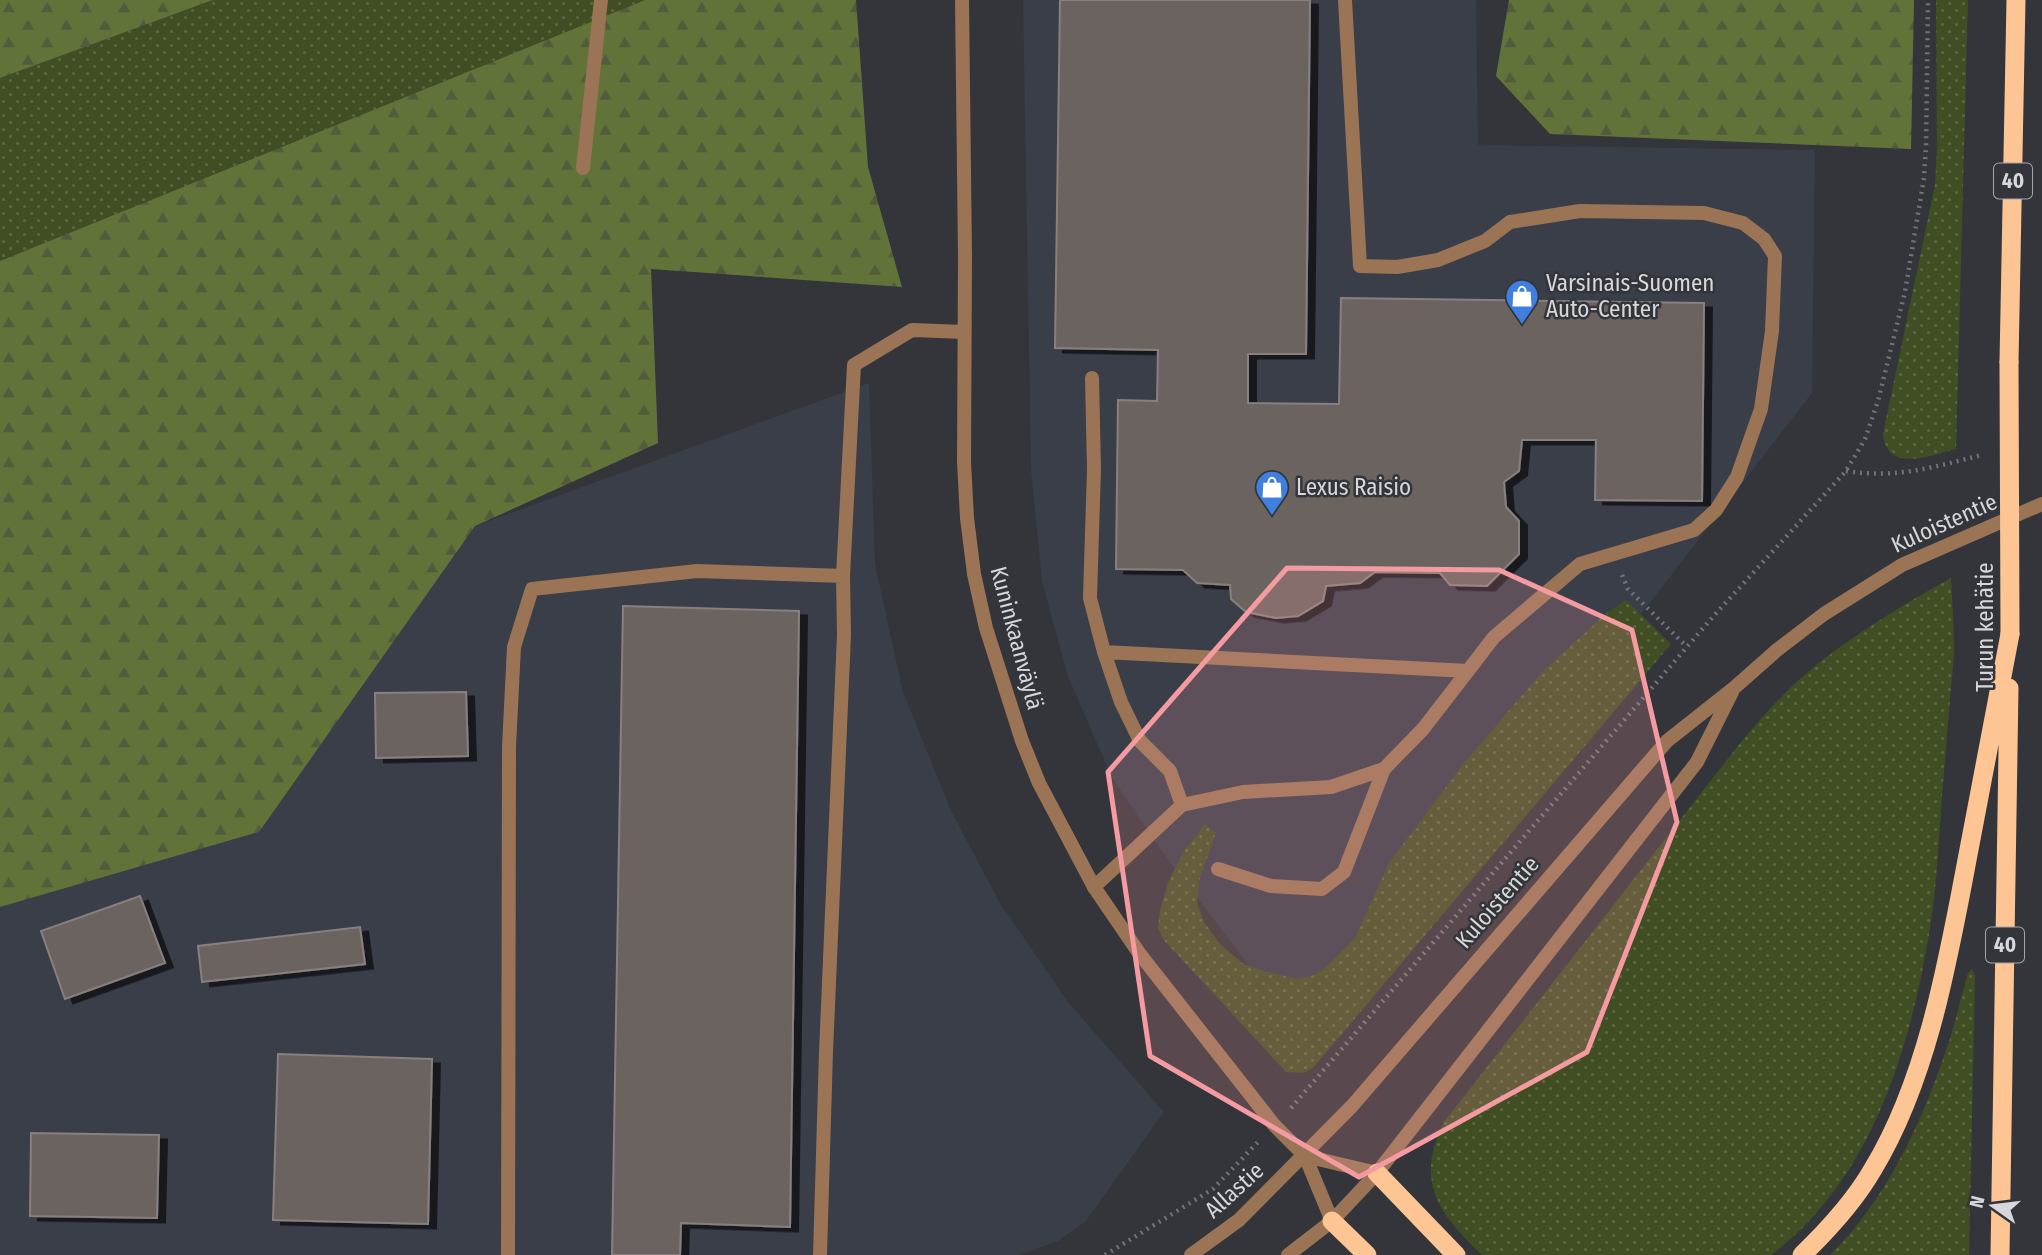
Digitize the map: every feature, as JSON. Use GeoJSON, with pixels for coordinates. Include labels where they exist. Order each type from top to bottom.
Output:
{"type":"FeatureCollection","features":[{"type":"Feature","properties":{"kind":"highway","name":"Turun kehätie"},"geometry":{"type":"LineString","coordinates":[[2000,1255],[2016,0]]}},
{"type":"Feature","properties":{"kind":"highway"},"geometry":{"type":"LineString","coordinates":[[1802,1255],[1848,1207],[1874,1168],[1900,1115],[1922,1055],[1951,946],[2010,634]]}},
{"type":"Feature","properties":{"kind":"highway"},"geometry":{"type":"LineString","coordinates":[[1377,1173],[1456,1255]]}},
{"type":"Feature","properties":{"kind":"highway"},"geometry":{"type":"LineString","coordinates":[[1332,1221],[1367,1255]]}},
{"type":"Feature","properties":{"kind":"street"},"geometry":{"type":"LineString","coordinates":[[583,168],[601,0]]}},
{"type":"Feature","properties":{"kind":"street","name":"Kuninkaanväylä"},"geometry":{"type":"LineString","coordinates":[[962,0],[964,462],[974,573],[986,628],[1022,741],[1094,887],[1139,953],[1275,1125],[1305,1156]]}},
{"type":"Feature","properties":{"kind":"street"},"geometry":{"type":"LineString","coordinates":[[1218,869],[1271,886],[1322,890],[1344,872],[1384,769],[1423,729],[1494,637],[1580,564],[1694,530],[1716,510],[1737,477],[1761,409],[1772,331],[1775,256],[1764,239],[1743,223],[1704,213],[1580,211],[1510,222],[1485,241],[1437,260],[1397,267],[1360,266],[1345,0]]}},
{"type":"Feature","properties":{"kind":"street"},"geometry":{"type":"LineString","coordinates":[[820,1255],[826,1038],[844,635],[843,576],[855,365],[912,330],[964,332]]}},
{"type":"Feature","properties":{"kind":"street"},"geometry":{"type":"LineString","coordinates":[[1092,378],[1094,469],[1090,598],[1121,702],[1140,741],[1170,771],[1182,805]]}},
{"type":"Feature","properties":{"kind":"street","name":"Kuloistentie"},"geometry":{"type":"LineString","coordinates":[[1305,1156],[1352,1106],[1667,741],[1824,614],[1902,565],[2042,504]]}},
{"type":"Feature","properties":{"kind":"street"},"geometry":{"type":"LineString","coordinates":[[508,1255],[509,747],[514,647],[532,589],[697,571],[843,576]]}},
{"type":"Feature","properties":{"kind":"street"},"geometry":{"type":"LineString","coordinates":[[1104,652],[1468,671]]}},
{"type":"Feature","properties":{"kind":"street","name":"Kuloistentie"},"geometry":{"type":"LineString","coordinates":[[1377,1173],[1697,762],[1734,688]]}},
{"type":"Feature","properties":{"kind":"street"},"geometry":{"type":"LineString","coordinates":[[1094,887],[1182,805],[1243,792],[1331,787],[1384,769]]}},
{"type":"Feature","properties":{"kind":"street"},"geometry":{"type":"LineString","coordinates":[[1288,1255],[1332,1221],[1377,1173],[1305,1156]]}},
{"type":"Feature","properties":{"kind":"street"},"geometry":{"type":"LineString","coordinates":[[1305,1156],[1332,1221]]}},
{"type":"Feature","properties":{"kind":"street","name":"Allastie"},"geometry":{"type":"LineString","coordinates":[[1191,1255],[1239,1220],[1305,1156]]}},
{"type":"Feature","properties":{"kind":"path"},"geometry":{"type":"LineString","coordinates":[[1105,1255],[1213,1189],[1275,1125],[1686,647],[1846,471],[1865,439],[1878,401],[1905,292],[1924,178],[1928,0]]}},
{"type":"Feature","properties":{"kind":"path"},"geometry":{"type":"LineString","coordinates":[[1846,471],[1870,475],[1897,474],[1993,452]]}},
{"type":"Feature","properties":{"kind":"path"},"geometry":{"type":"LineString","coordinates":[[1628,589],[1686,647]]}},
{"type":"Feature","properties":{"kind":"highlighted area"},"geometry":{"type":"Polygon","coordinates":[[[1287,568],[1499,570],[1632,630],[1677,822],[1587,1052],[1359,1177],[1150,1056],[1108,772],[1287,568]]]}},
{"type":"Feature","properties":{"kind":"shaded area"},"geometry":{"type":"Polygon","coordinates":[[[1023,0],[1476,0],[1478,145],[1815,150],[1812,393],[1370,965],[1280,1006],[1160,849],[1111,776],[1067,674],[1042,581],[1031,470],[1023,0]]]}},
{"type":"Feature","properties":{"kind":"shaded area"},"geometry":{"type":"Polygon","coordinates":[[[869,383],[875,564],[903,692],[952,813],[1000,903],[1068,1002],[1164,1112],[1086,1221],[1058,1241],[1019,1255],[0,1255],[0,907],[259,832],[475,526],[869,383]]]}},
{"type":"Feature","properties":{"kind":"green space"},"geometry":{"type":"Polygon","coordinates":[[[0,0],[213,0],[0,78],[0,0]]]}},
{"type":"Feature","properties":{"kind":"green space"},"geometry":{"type":"Polygon","coordinates":[[[213,0],[645,0],[0,261],[0,78],[213,0]]]}},
{"type":"Feature","properties":{"kind":"green space"},"geometry":{"type":"Polygon","coordinates":[[[645,0],[856,0],[868,167],[902,287],[651,269],[658,443],[475,526],[259,832],[0,907],[0,261],[645,0]]]}},
{"type":"Feature","properties":{"kind":"green space"},"geometry":{"type":"Polygon","coordinates":[[[1509,0],[1914,0],[1911,149],[1550,134],[1496,76],[1509,0]]]}},
{"type":"Feature","properties":{"kind":"green space"},"geometry":{"type":"Polygon","coordinates":[[[1936,0],[1968,0],[1956,449],[1912,459],[1893,454],[1886,446],[1883,434],[1935,185],[1936,0]]]}},
{"type":"Feature","properties":{"kind":"green space"},"geometry":{"type":"Polygon","coordinates":[[[1951,578],[1954,660],[1938,862],[1922,973],[1898,1064],[1881,1108],[1861,1150],[1836,1189],[1806,1224],[1771,1255],[1482,1255],[1443,1211],[1436,1196],[1431,1162],[1444,1122],[1741,742],[1773,706],[1808,672],[1859,633],[1951,578]]]}},
{"type":"Feature","properties":{"kind":"green space"},"geometry":{"type":"Polygon","coordinates":[[[1626,600],[1671,644],[1313,1068],[1304,1073],[1286,1072],[1163,939],[1158,928],[1160,910],[1169,880],[1184,851],[1205,824],[1216,833],[1200,878],[1197,903],[1204,922],[1219,943],[1242,963],[1297,979],[1324,969],[1355,938],[1389,863],[1464,763],[1543,671],[1609,611],[1626,600]]]}},
{"type":"Feature","properties":{"kind":"green space"},"geometry":{"type":"Polygon","coordinates":[[[1972,969],[1975,976],[1969,1255],[1830,1255],[1867,1212],[1912,1136],[1951,1036],[1968,973],[1972,969]]]}},
{"type":"Feature","properties":{"kind":"building","name":"Varsinais-Suomen Auto-Center"},"geometry":{"type":"Polygon","coordinates":[[[1060,0],[1310,0],[1306,354],[1248,354],[1248,403],[1339,404],[1341,298],[1704,303],[1702,501],[1595,500],[1596,440],[1522,440],[1519,471],[1504,482],[1506,507],[1519,521],[1519,554],[1487,586],[1450,585],[1440,573],[1375,572],[1360,583],[1326,586],[1323,601],[1298,616],[1276,618],[1246,612],[1231,599],[1230,585],[1197,583],[1183,570],[1116,569],[1118,400],[1157,401],[1158,350],[1055,348],[1060,0]]]}},
{"type":"Feature","properties":{"kind":"building"},"geometry":{"type":"Polygon","coordinates":[[[623,606],[799,611],[790,1227],[681,1223],[680,1255],[612,1255],[623,606]]]}},
{"type":"Feature","properties":{"kind":"building"},"geometry":{"type":"Polygon","coordinates":[[[466,692],[468,756],[376,758],[375,693],[466,692]]]}},
{"type":"Feature","properties":{"kind":"building"},"geometry":{"type":"Polygon","coordinates":[[[140,896],[165,963],[65,999],[41,931],[140,896]]]}},
{"type":"Feature","properties":{"kind":"building"},"geometry":{"type":"Polygon","coordinates":[[[360,927],[365,964],[202,982],[198,946],[360,927]]]}},
{"type":"Feature","properties":{"kind":"building"},"geometry":{"type":"Polygon","coordinates":[[[278,1054],[432,1059],[428,1224],[273,1220],[278,1054]]]}},
{"type":"Feature","properties":{"kind":"building"},"geometry":{"type":"Polygon","coordinates":[[[31,1133],[159,1135],[157,1218],[30,1216],[31,1133]]]}},
{"type":"Feature","properties":{"kind":"place","name":"Varsinais-Suomen Auto-Center"},"geometry":{"type":"Point","coordinates":[1522,326]}},
{"type":"Feature","properties":{"kind":"place","name":"Lexus Raisio"},"geometry":{"type":"Point","coordinates":[1272,517]}}]}
